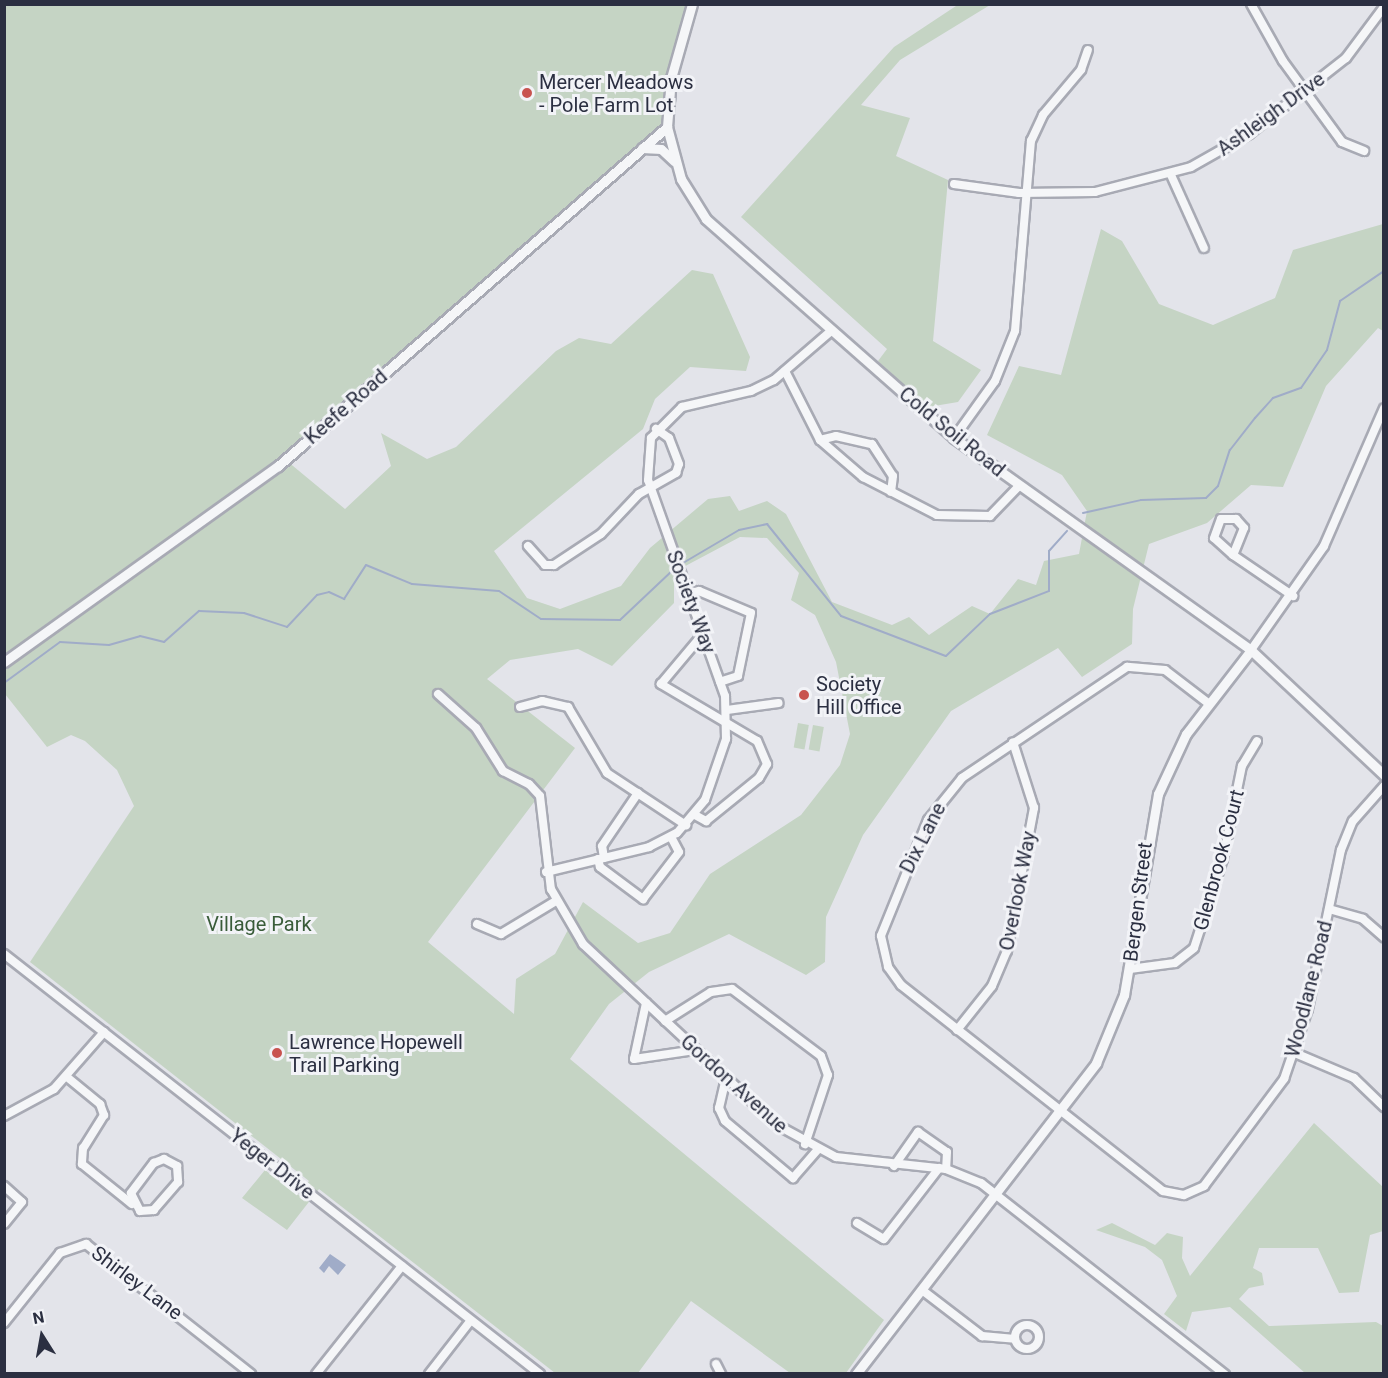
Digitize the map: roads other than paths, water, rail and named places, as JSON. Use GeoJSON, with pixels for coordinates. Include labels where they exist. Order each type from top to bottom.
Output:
{"type":"FeatureCollection","features":[{"type":"Feature","properties":{"kind":"street","name":"Cold Soil Road"},"geometry":{"type":"LineString","coordinates":[[692,4],[671,78],[667,127],[675,162],[706,219],[954,438],[1251,650],[1383,775]]}},
{"type":"Feature","properties":{"kind":"street"},"geometry":{"type":"LineString","coordinates":[[1251,4],[1305,90],[1342,142],[1364,151]]}},
{"type":"Feature","properties":{"kind":"street","name":"Ashleigh Drive"},"geometry":{"type":"LineString","coordinates":[[954,184],[1024,193],[1095,192],[1171,175],[1230,146],[1305,90],[1358,46],[1383,7]]}},
{"type":"Feature","properties":{"kind":"street"},"geometry":{"type":"LineString","coordinates":[[954,438],[995,381],[1015,331],[1024,193],[1036,128],[1081,70],[1088,50]]}},
{"type":"Feature","properties":{"kind":"street","name":"Keefe Road"},"geometry":{"type":"LineString","coordinates":[[4,662],[270,473],[667,127]]}},
{"type":"Feature","properties":{"kind":"street"},"geometry":{"type":"LineString","coordinates":[[642,148],[661,149],[675,162]]}},
{"type":"Feature","properties":{"kind":"street"},"geometry":{"type":"LineString","coordinates":[[1171,175],[1204,248]]}},
{"type":"Feature","properties":{"kind":"street"},"geometry":{"type":"LineString","coordinates":[[528,546],[546,565],[554,565],[601,534],[639,494],[651,490],[679,469],[669,438],[656,429],[682,406],[751,391],[785,371],[831,331]]}},
{"type":"Feature","properties":{"kind":"street"},"geometry":{"type":"LineString","coordinates":[[785,371],[820,441],[863,477],[891,492],[938,515],[962,520],[996,513],[1019,486]]}},
{"type":"Feature","properties":{"kind":"street","name":"Bergen Street"},"geometry":{"type":"LineString","coordinates":[[856,1374],[1061,1111],[1107,1041],[1130,969],[1155,803],[1176,752],[1208,703],[1293,596],[1335,522],[1383,408]]}},
{"type":"Feature","properties":{"kind":"street","name":"Society Way"},"geometry":{"type":"LineString","coordinates":[[546,872],[601,859],[671,837],[695,815],[716,773],[728,727],[728,710],[720,682],[651,490],[646,459],[656,429]]}},
{"type":"Feature","properties":{"kind":"street"},"geometry":{"type":"LineString","coordinates":[[820,441],[836,436],[872,444],[893,476],[891,492]]}},
{"type":"Feature","properties":{"kind":"street"},"geometry":{"type":"LineString","coordinates":[[1233,555],[1244,528],[1225,518],[1216,523],[1214,538],[1233,555],[1293,596]]}},
{"type":"Feature","properties":{"kind":"street"},"geometry":{"type":"LineString","coordinates":[[688,593],[699,591],[751,613],[738,676],[720,682]]}},
{"type":"Feature","properties":{"kind":"street"},"geometry":{"type":"LineString","coordinates":[[695,815],[706,821],[765,770],[762,746],[660,684],[703,634]]}},
{"type":"Feature","properties":{"kind":"street","name":"Dix Lane"},"geometry":{"type":"LineString","coordinates":[[1061,1111],[893,976],[882,948],[882,925],[940,800],[1013,742],[1127,667],[1165,670],[1208,703]]}},
{"type":"Feature","properties":{"kind":"street","name":"Gordon Avenue"},"geometry":{"type":"LineString","coordinates":[[438,694],[476,728],[503,771],[530,784],[540,796],[546,872],[556,901],[583,944],[726,1078],[805,1144],[817,1150],[851,1162],[942,1169],[997,1194],[1215,1371],[1225,1374]]}},
{"type":"Feature","properties":{"kind":"street"},"geometry":{"type":"LineString","coordinates":[[520,706],[542,701],[568,707],[603,768],[686,825]]}},
{"type":"Feature","properties":{"kind":"street"},"geometry":{"type":"LineString","coordinates":[[728,710],[779,703]]}},
{"type":"Feature","properties":{"kind":"street","name":"Glenbrook Court"},"geometry":{"type":"LineString","coordinates":[[1130,969],[1174,963],[1194,948],[1223,859],[1242,766],[1257,741]]}},
{"type":"Feature","properties":{"kind":"street","name":"Overlook Way"},"geometry":{"type":"LineString","coordinates":[[957,1029],[992,986],[1007,951],[1034,808],[1013,742]]}},
{"type":"Feature","properties":{"kind":"street","name":"Woodlane Road"},"geometry":{"type":"LineString","coordinates":[[1061,1111],[1163,1191],[1184,1196],[1204,1186],[1274,1094],[1295,1053],[1346,836],[1383,786]]}},
{"type":"Feature","properties":{"kind":"street"},"geometry":{"type":"LineString","coordinates":[[638,793],[602,846],[600,867],[643,899],[679,852],[671,837]]}},
{"type":"Feature","properties":{"kind":"street"},"geometry":{"type":"LineString","coordinates":[[477,924],[501,934],[556,901]]}},
{"type":"Feature","properties":{"kind":"street"},"geometry":{"type":"LineString","coordinates":[[1329,909],[1363,919],[1383,937]]}},
{"type":"Feature","properties":{"kind":"street","name":"Yeger Drive"},"geometry":{"type":"LineString","coordinates":[[4,954],[540,1374]]}},
{"type":"Feature","properties":{"kind":"street"},"geometry":{"type":"LineString","coordinates":[[665,1022],[711,992],[732,989],[821,1056],[828,1075],[805,1144]]}},
{"type":"Feature","properties":{"kind":"street"},"geometry":{"type":"LineString","coordinates":[[646,1003],[634,1059],[696,1050]]}},
{"type":"Feature","properties":{"kind":"street"},"geometry":{"type":"LineString","coordinates":[[4,1116],[39,1100],[67,1077],[104,1032]]}},
{"type":"Feature","properties":{"kind":"street"},"geometry":{"type":"LineString","coordinates":[[1295,1053],[1354,1078],[1383,1107]]}},
{"type":"Feature","properties":{"kind":"street"},"geometry":{"type":"LineString","coordinates":[[67,1077],[100,1104],[104,1115],[83,1148],[82,1164],[132,1204],[145,1212],[154,1210],[178,1182],[177,1166],[164,1159],[154,1163],[133,1189],[132,1204]]}},
{"type":"Feature","properties":{"kind":"street"},"geometry":{"type":"LineString","coordinates":[[726,1078],[720,1108],[725,1121],[793,1178],[817,1150]]}},
{"type":"Feature","properties":{"kind":"street"},"geometry":{"type":"LineString","coordinates":[[857,1223],[884,1239],[942,1169],[947,1152],[918,1132],[894,1166]]}},
{"type":"Feature","properties":{"kind":"street"},"geometry":{"type":"LineString","coordinates":[[4,1185],[22,1203],[6,1227]]}},
{"type":"Feature","properties":{"kind":"street","name":"Shirley Lane"},"geometry":{"type":"LineString","coordinates":[[4,1323],[60,1253],[86,1244],[251,1374]]}},
{"type":"Feature","properties":{"kind":"street"},"geometry":{"type":"LineString","coordinates":[[316,1374],[402,1266]]}},
{"type":"Feature","properties":{"kind":"street"},"geometry":{"type":"LineString","coordinates":[[922,1290],[982,1336],[1015,1339]]}},
{"type":"Feature","properties":{"kind":"street"},"geometry":{"type":"LineString","coordinates":[[429,1374],[471,1320]]}},
{"type":"Feature","properties":{"kind":"street"},"geometry":{"type":"LineString","coordinates":[[716,1364],[721,1374]]}},
{"type":"Feature","properties":{"kind":"water"},"geometry":{"type":"Polygon","coordinates":[[[330,1254],[346,1265],[338,1275],[329,1266],[324,1273],[319,1268],[330,1254]]]}},
{"type":"Feature","properties":{"kind":"waterway"},"geometry":{"type":"LineString","coordinates":[[1083,513],[1141,500],[1206,498],[1218,486],[1230,450],[1255,418],[1273,398],[1301,388],[1327,350],[1340,301],[1384,271]]}},
{"type":"Feature","properties":{"kind":"waterway"},"geometry":{"type":"LineString","coordinates":[[683,563],[739,530],[767,524],[841,616],[946,656],[990,614],[1049,591],[1049,551],[1067,531]]}},
{"type":"Feature","properties":{"kind":"waterway"},"geometry":{"type":"LineString","coordinates":[[4,683],[60,642],[109,645],[140,636],[164,642],[199,611],[244,613],[287,627],[317,595],[329,592],[344,599],[366,565],[412,584],[499,591],[541,619],[620,620],[674,569]]}},
{"type":"Feature","properties":{"kind":"place","name":"Mercer Meadows - Pole Farm Lot"},"geometry":{"type":"Point","coordinates":[527,93]}},
{"type":"Feature","properties":{"kind":"place","name":"Society Hill Office"},"geometry":{"type":"Point","coordinates":[804,695]}},
{"type":"Feature","properties":{"kind":"place","name":"Lawrence Hopewell Trail Parking"},"geometry":{"type":"Point","coordinates":[277,1053]}},
{"type":"Feature","properties":{"kind":"park label","name":"Village Park"},"geometry":{"type":"Point","coordinates":[259,924]}}]}
